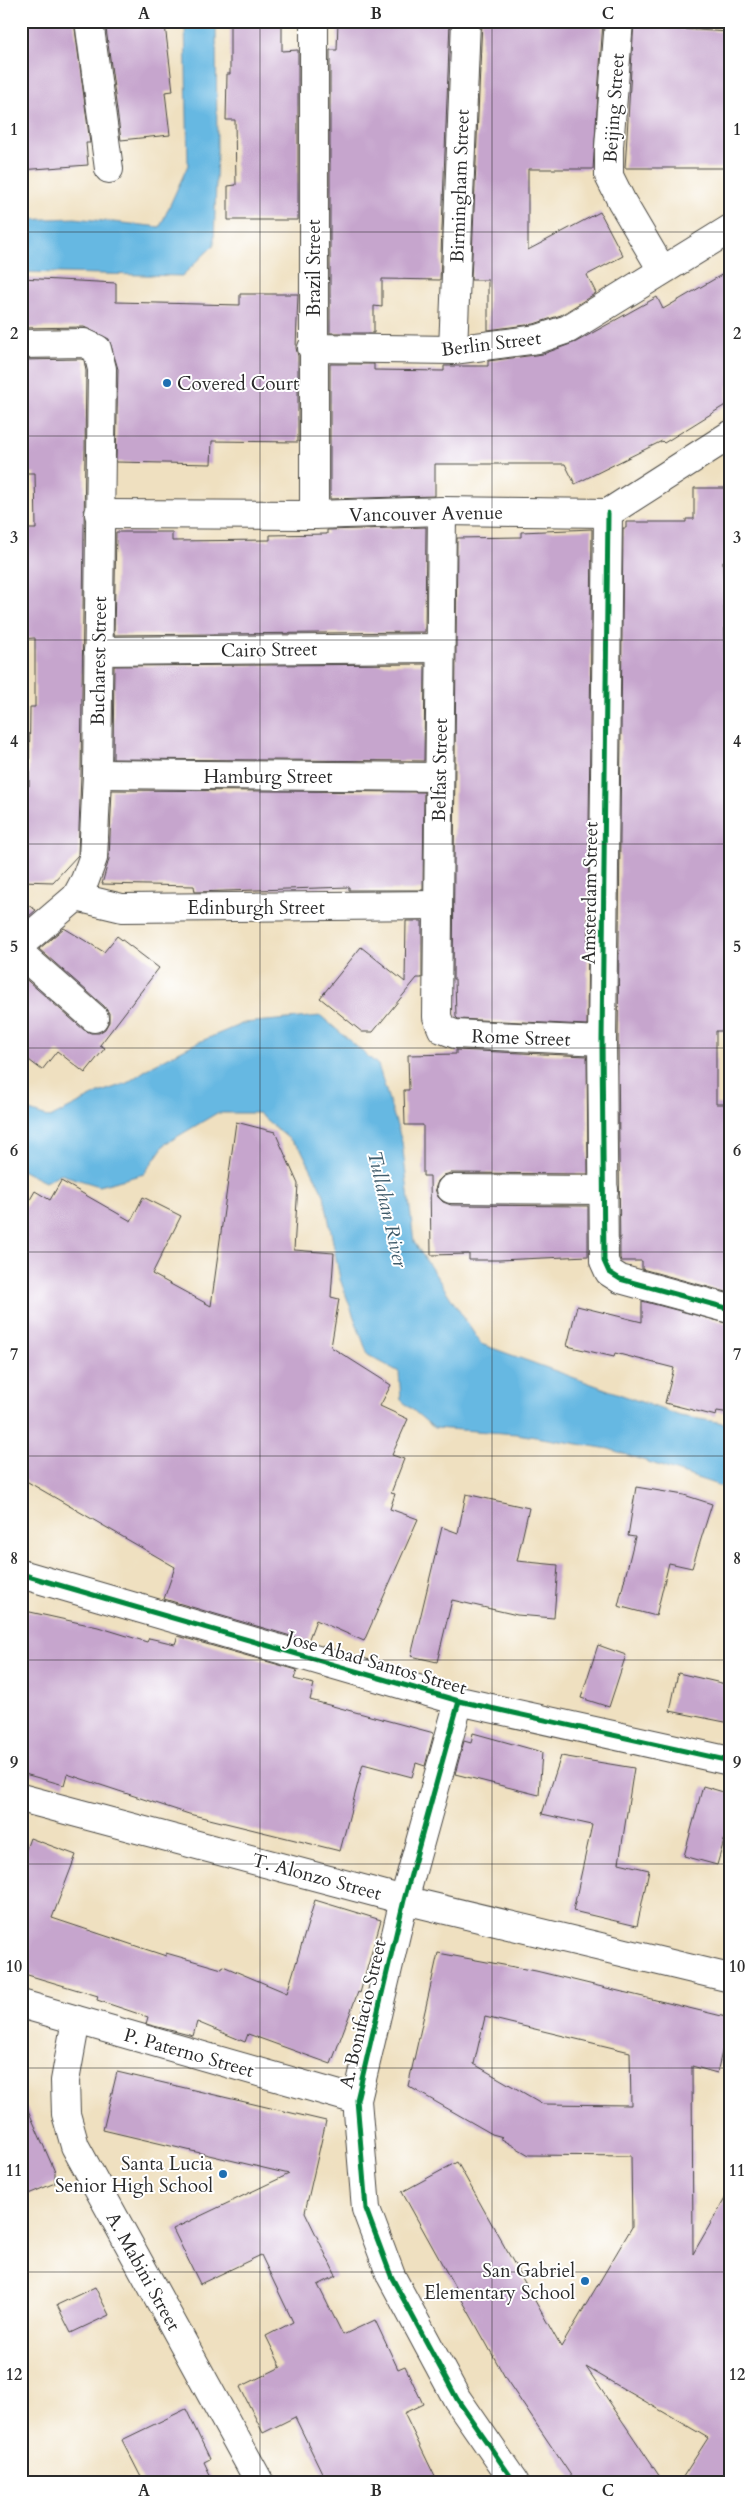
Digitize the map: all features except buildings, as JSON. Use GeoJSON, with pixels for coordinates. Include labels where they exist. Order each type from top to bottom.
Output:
{"type":"FeatureCollection","features":[{"type":"Feature","properties":{"kind":"street"},"geometry":{"type":"LineString","coordinates":[[88,21],[109,169]]}},
{"type":"Feature","properties":{"kind":"street","name":"Brazil Street"},"geometry":{"type":"LineString","coordinates":[[314,21],[312,348],[314,516]]}},
{"type":"Feature","properties":{"kind":"street","name":"Birmingham Street"},"geometry":{"type":"LineString","coordinates":[[453,350],[466,21]]}},
{"type":"Feature","properties":{"kind":"street","name":"Beijing Street"},"geometry":{"type":"LineString","coordinates":[[619,21],[609,147],[609,176],[662,270]]}},
{"type":"Feature","properties":{"kind":"street","name":"Berlin Street"},"geometry":{"type":"LineString","coordinates":[[312,348],[453,350],[538,339],[568,329],[730,229]]}},
{"type":"Feature","properties":{"kind":"street","name":"Bucharest Street"},"geometry":{"type":"LineString","coordinates":[[21,344],[84,343],[97,349],[102,369],[97,774],[93,858],[76,897],[21,944]]}},
{"type":"Feature","properties":{"kind":"street"},"geometry":{"type":"LineString","coordinates":[[608,512],[730,435]]}},
{"type":"Feature","properties":{"kind":"street","name":"Vancouver Avenue"},"geometry":{"type":"LineString","coordinates":[[99,514],[314,516],[442,511],[608,512]]}},
{"type":"Feature","properties":{"kind":"street","name":"Belfast Street"},"geometry":{"type":"LineString","coordinates":[[442,511],[437,905],[437,1017],[442,1029]]}},
{"type":"Feature","properties":{"kind":"street","name":"Amsterdam Street"},"geometry":{"type":"LineString","coordinates":[[608,512],[602,1041],[604,1261],[609,1272],[620,1280],[730,1309]]}},
{"type":"Feature","properties":{"kind":"street","name":"Cairo Street"},"geometry":{"type":"LineString","coordinates":[[98,651],[440,648]]}},
{"type":"Feature","properties":{"kind":"street","name":"Hamburg Street"},"geometry":{"type":"LineString","coordinates":[[97,774],[439,777]]}},
{"type":"Feature","properties":{"kind":"street","name":"Edinburgh Street"},"geometry":{"type":"LineString","coordinates":[[76,897],[122,908],[437,905]]}},
{"type":"Feature","properties":{"kind":"street"},"geometry":{"type":"LineString","coordinates":[[21,954],[94,1018]]}},
{"type":"Feature","properties":{"kind":"street","name":"Rome Street"},"geometry":{"type":"LineString","coordinates":[[442,1029],[455,1034],[602,1041]]}},
{"type":"Feature","properties":{"kind":"street"},"geometry":{"type":"LineString","coordinates":[[451,1189],[604,1190]]}},
{"type":"Feature","properties":{"kind":"street","name":"Jose Abad Santos Street"},"geometry":{"type":"LineString","coordinates":[[21,1574],[458,1701],[730,1762]]}},
{"type":"Feature","properties":{"kind":"street","name":"A. Bonifacio Street"},"geometry":{"type":"LineString","coordinates":[[458,1701],[404,1900],[357,2100],[366,2209],[390,2276],[457,2399],[515,2483]]}},
{"type":"Feature","properties":{"kind":"street","name":"T. Alonzo Street"},"geometry":{"type":"LineString","coordinates":[[21,1798],[404,1900],[730,1978]]}},
{"type":"Feature","properties":{"kind":"street","name":"P. Paterno Street"},"geometry":{"type":"LineString","coordinates":[[21,2004],[357,2100]]}},
{"type":"Feature","properties":{"kind":"street","name":"A. Mabini Street"},"geometry":{"type":"LineString","coordinates":[[76,2020],[66,2081],[66,2114],[75,2146],[260,2483]]}},
{"type":"Feature","properties":{"kind":"water"},"geometry":{"type":"Polygon","coordinates":[[[185,21],[216,21],[217,149],[214,245],[182,276],[21,272],[21,220],[75,218],[160,227],[188,165],[185,21]]]}},
{"type":"Feature","properties":{"kind":"water","name":"Tullahan River"},"geometry":{"type":"Polygon","coordinates":[[[321,1016],[378,1065],[402,1142],[414,1242],[481,1344],[680,1416],[730,1424],[730,1489],[609,1449],[517,1434],[434,1428],[401,1400],[399,1372],[368,1355],[340,1279],[324,1195],[301,1149],[258,1113],[217,1113],[165,1144],[144,1174],[99,1186],[60,1174],[45,1182],[21,1170],[21,1108],[50,1118],[101,1092],[127,1083],[153,1065],[192,1045],[244,1023],[321,1016]]]}},
{"type":"Feature","properties":{"kind":"cycle path"},"geometry":{"type":"LineString","coordinates":[[608,513],[602,1041],[604,1261],[609,1272],[620,1279],[730,1309]]}},
{"type":"Feature","properties":{"kind":"cycle path"},"geometry":{"type":"LineString","coordinates":[[21,1574],[459,1701],[730,1761]]}},
{"type":"Feature","properties":{"kind":"cycle path"},"geometry":{"type":"LineString","coordinates":[[459,1701],[404,1900],[357,2100],[366,2209],[391,2276],[457,2399],[515,2483]]}},
{"type":"Feature","properties":{"kind":"place","name":"Covered Court"},"geometry":{"type":"Point","coordinates":[167,383]}},
{"type":"Feature","properties":{"kind":"place","name":"Santa Lucia Senior High School"},"geometry":{"type":"Point","coordinates":[223,2174]}},
{"type":"Feature","properties":{"kind":"place","name":"San Gabriel Elementary School"},"geometry":{"type":"Point","coordinates":[585,2281]}}]}
